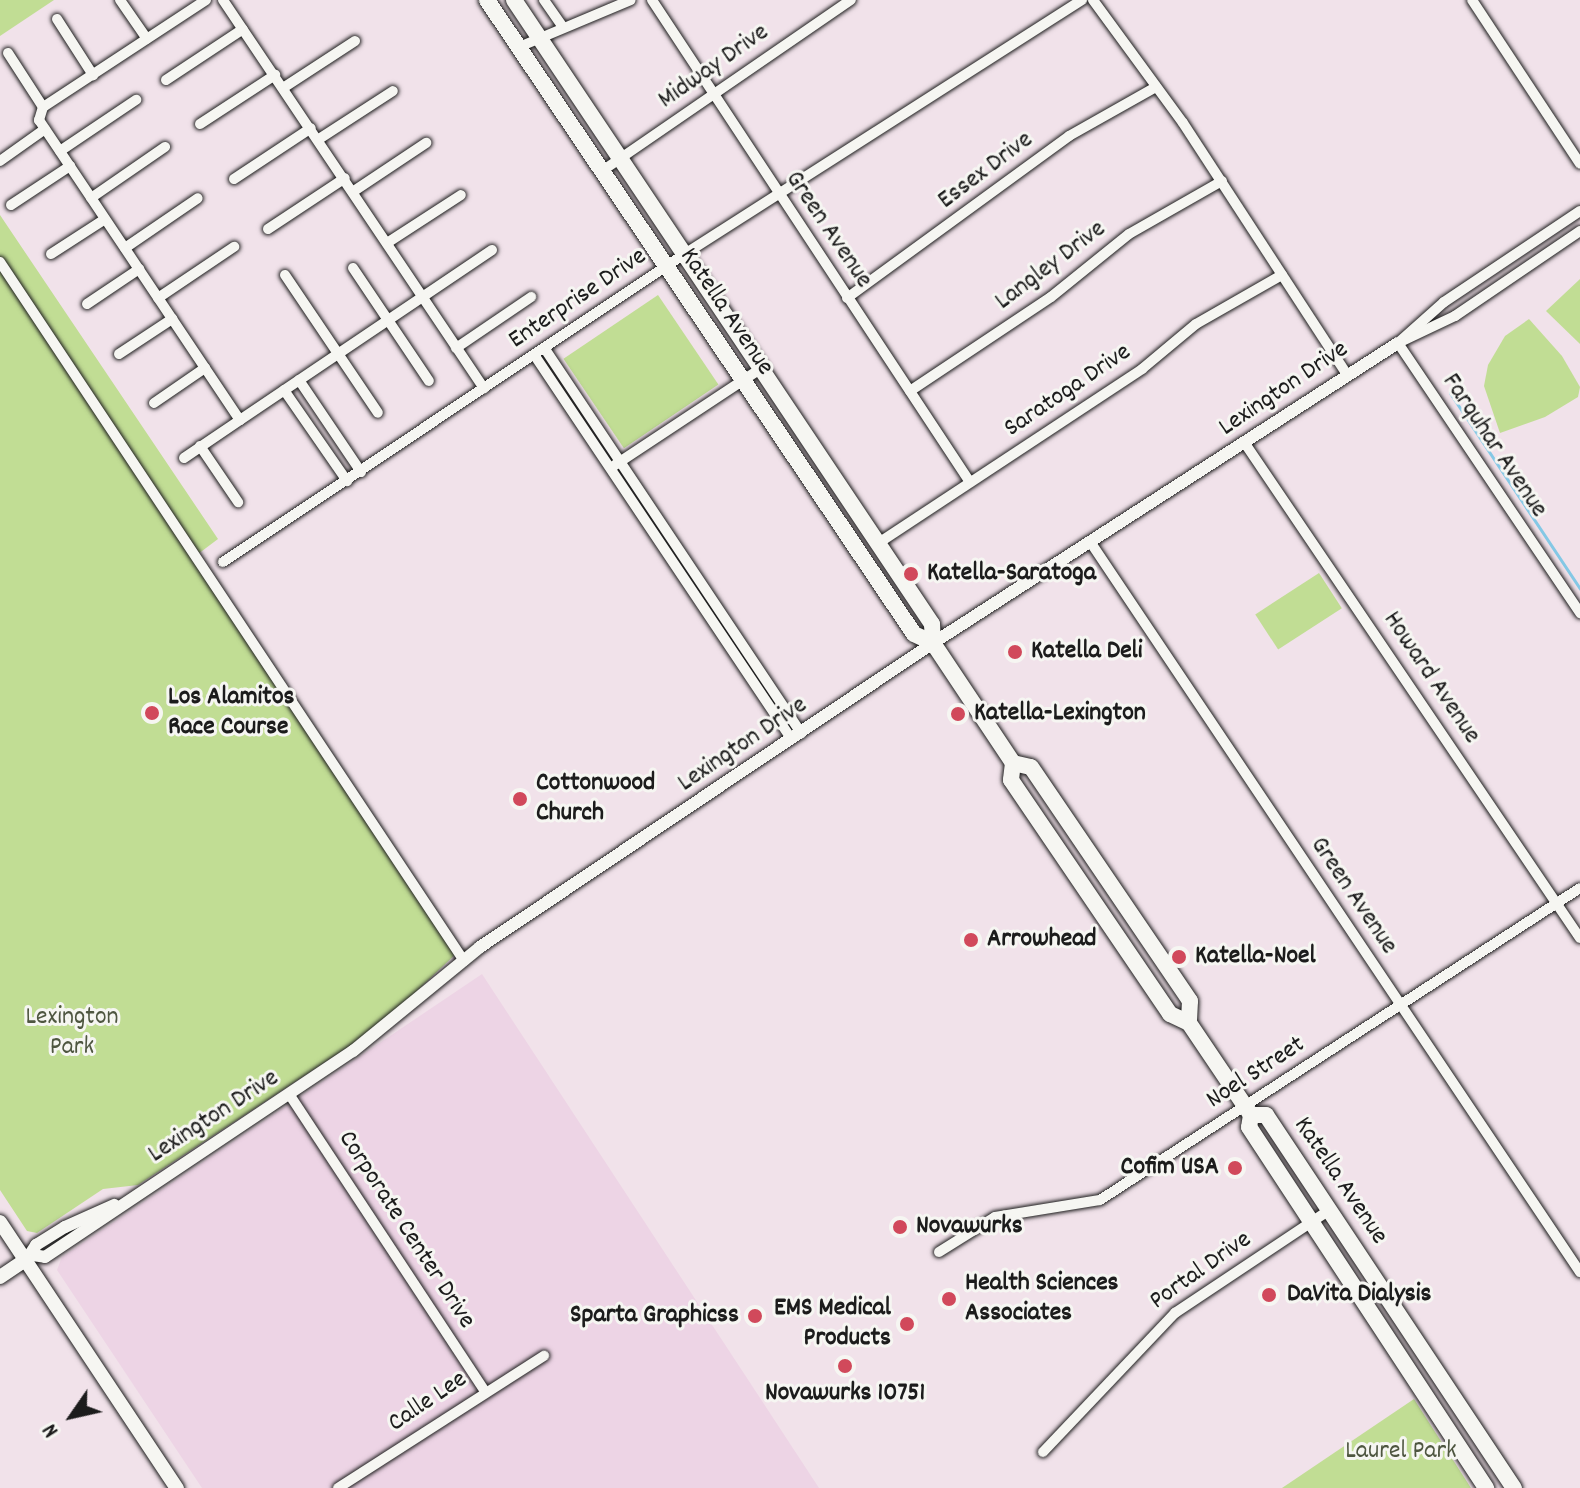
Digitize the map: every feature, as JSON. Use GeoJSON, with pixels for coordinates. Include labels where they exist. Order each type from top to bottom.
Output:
{"type":"FeatureCollection","features":[{"type":"Feature","properties":{"kind":"main road","name":"Katella Avenue"},"geometry":{"type":"LineString","coordinates":[[487,0],[914,634],[933,643]]}},
{"type":"Feature","properties":{"kind":"main road","name":"Katella Avenue"},"geometry":{"type":"LineString","coordinates":[[514,0],[932,624],[933,643],[1013,763],[1011,780],[1170,1014],[1189,1023],[1248,1111],[1249,1127],[1486,1488]]}},
{"type":"Feature","properties":{"kind":"main road","name":"Katella Avenue"},"geometry":{"type":"LineString","coordinates":[[1013,763],[1031,767],[1190,1001],[1189,1023]]}},
{"type":"Feature","properties":{"kind":"main road","name":"Katella Avenue"},"geometry":{"type":"LineString","coordinates":[[1248,1111],[1266,1115],[1514,1488]]}},
{"type":"Feature","properties":{"kind":"main road"},"geometry":{"type":"LineString","coordinates":[[0,1222],[29,1258],[177,1488]]}},
{"type":"Feature","properties":{"kind":"main road"},"geometry":{"type":"LineString","coordinates":[[0,1277],[29,1258]]}},
{"type":"Feature","properties":{"kind":"street"},"geometry":{"type":"LineString","coordinates":[[120,0],[147,39]]}},
{"type":"Feature","properties":{"kind":"street"},"geometry":{"type":"LineString","coordinates":[[223,0],[484,388]]}},
{"type":"Feature","properties":{"kind":"street"},"geometry":{"type":"LineString","coordinates":[[544,0],[563,27]]}},
{"type":"Feature","properties":{"kind":"street"},"geometry":{"type":"LineString","coordinates":[[519,47],[631,0]]}},
{"type":"Feature","properties":{"kind":"street","name":"Green Avenue"},"geometry":{"type":"LineString","coordinates":[[652,0],[712,96],[970,482]]}},
{"type":"Feature","properties":{"kind":"street","name":"Midway Drive"},"geometry":{"type":"LineString","coordinates":[[602,171],[851,0]]}},
{"type":"Feature","properties":{"kind":"street","name":"Enterprise Drive"},"geometry":{"type":"LineString","coordinates":[[223,562],[666,266],[1082,0]]}},
{"type":"Feature","properties":{"kind":"street"},"geometry":{"type":"LineString","coordinates":[[1093,0],[1222,181],[1346,373]]}},
{"type":"Feature","properties":{"kind":"street"},"geometry":{"type":"LineString","coordinates":[[1472,0],[1580,164]]}},
{"type":"Feature","properties":{"kind":"street"},"geometry":{"type":"LineString","coordinates":[[200,1],[43,107],[39,120],[240,420]]}},
{"type":"Feature","properties":{"kind":"street"},"geometry":{"type":"LineString","coordinates":[[57,19],[93,75]]}},
{"type":"Feature","properties":{"kind":"street"},"geometry":{"type":"LineString","coordinates":[[166,80],[243,29]]}},
{"type":"Feature","properties":{"kind":"street"},"geometry":{"type":"LineString","coordinates":[[283,88],[355,41]]}},
{"type":"Feature","properties":{"kind":"street"},"geometry":{"type":"LineString","coordinates":[[8,53],[43,107]]}},
{"type":"Feature","properties":{"kind":"street"},"geometry":{"type":"LineString","coordinates":[[200,124],[275,75]]}},
{"type":"Feature","properties":{"kind":"street","name":"Essex Drive"},"geometry":{"type":"LineString","coordinates":[[847,298],[1069,136],[1156,87]]}},
{"type":"Feature","properties":{"kind":"street"},"geometry":{"type":"LineString","coordinates":[[319,139],[393,91]]}},
{"type":"Feature","properties":{"kind":"street"},"geometry":{"type":"LineString","coordinates":[[60,151],[136,100]]}},
{"type":"Feature","properties":{"kind":"street"},"geometry":{"type":"LineString","coordinates":[[234,179],[311,128]]}},
{"type":"Feature","properties":{"kind":"street"},"geometry":{"type":"LineString","coordinates":[[1,158],[45,129]]}},
{"type":"Feature","properties":{"kind":"street"},"geometry":{"type":"LineString","coordinates":[[354,191],[426,143]]}},
{"type":"Feature","properties":{"kind":"street"},"geometry":{"type":"LineString","coordinates":[[91,198],[165,147]]}},
{"type":"Feature","properties":{"kind":"street"},"geometry":{"type":"LineString","coordinates":[[11,205],[70,166]]}},
{"type":"Feature","properties":{"kind":"street"},"geometry":{"type":"LineString","coordinates":[[268,229],[345,178]]}},
{"type":"Feature","properties":{"kind":"street","name":"Langley Drive"},"geometry":{"type":"LineString","coordinates":[[910,391],[1051,297],[1129,234],[1222,181]]}},
{"type":"Feature","properties":{"kind":"street"},"geometry":{"type":"LineString","coordinates":[[387,243],[461,195]]}},
{"type":"Feature","properties":{"kind":"street"},"geometry":{"type":"LineString","coordinates":[[125,248],[198,198]]}},
{"type":"Feature","properties":{"kind":"street","name":"Lexington Drive"},"geometry":{"type":"LineString","coordinates":[[1398,343],[1444,302],[1580,211]]}},
{"type":"Feature","properties":{"kind":"street"},"geometry":{"type":"LineString","coordinates":[[51,254],[105,219]]}},
{"type":"Feature","properties":{"kind":"street","name":"Lexington Drive"},"geometry":{"type":"LineString","coordinates":[[29,1258],[45,1257],[382,1031],[464,961],[933,643],[1091,543],[1346,373],[1398,343],[1455,316],[1580,231]]}},
{"type":"Feature","properties":{"kind":"street"},"geometry":{"type":"LineString","coordinates":[[158,298],[234,247]]}},
{"type":"Feature","properties":{"kind":"street"},"geometry":{"type":"LineString","coordinates":[[184,458],[492,250]]}},
{"type":"Feature","properties":{"kind":"street"},"geometry":{"type":"LineString","coordinates":[[0,262],[464,961]]}},
{"type":"Feature","properties":{"kind":"street"},"geometry":{"type":"LineString","coordinates":[[353,268],[429,381]]}},
{"type":"Feature","properties":{"kind":"street"},"geometry":{"type":"LineString","coordinates":[[87,304],[139,269]]}},
{"type":"Feature","properties":{"kind":"street"},"geometry":{"type":"LineString","coordinates":[[285,275],[378,413]]}},
{"type":"Feature","properties":{"kind":"street","name":"Saratoga Drive"},"geometry":{"type":"LineString","coordinates":[[877,544],[1142,369],[1196,324],[1282,275]]}},
{"type":"Feature","properties":{"kind":"street"},"geometry":{"type":"LineString","coordinates":[[456,348],[531,297]]}},
{"type":"Feature","properties":{"kind":"street"},"geometry":{"type":"LineString","coordinates":[[119,354],[172,319]]}},
{"type":"Feature","properties":{"kind":"street","name":"Farquhar Avenue"},"geometry":{"type":"LineString","coordinates":[[1398,343],[1580,612]]}},
{"type":"Feature","properties":{"kind":"street"},"geometry":{"type":"LineString","coordinates":[[545,349],[615,465]]}},
{"type":"Feature","properties":{"kind":"street"},"geometry":{"type":"LineString","coordinates":[[535,356],[615,465],[796,736]]}},
{"type":"Feature","properties":{"kind":"street"},"geometry":{"type":"LineString","coordinates":[[154,403],[205,368]]}},
{"type":"Feature","properties":{"kind":"street"},"geometry":{"type":"LineString","coordinates":[[615,465],[760,369]]}},
{"type":"Feature","properties":{"kind":"street"},"geometry":{"type":"LineString","coordinates":[[299,380],[361,472]]}},
{"type":"Feature","properties":{"kind":"street"},"geometry":{"type":"LineString","coordinates":[[284,390],[347,481]]}},
{"type":"Feature","properties":{"kind":"street","name":"Howard Avenue"},"geometry":{"type":"LineString","coordinates":[[1244,442],[1580,938]]}},
{"type":"Feature","properties":{"kind":"street"},"geometry":{"type":"LineString","coordinates":[[200,446],[238,502]]}},
{"type":"Feature","properties":{"kind":"street","name":"Green Avenue"},"geometry":{"type":"LineString","coordinates":[[1091,543],[1580,1272]]}},
{"type":"Feature","properties":{"kind":"street","name":"Noel Street"},"geometry":{"type":"LineString","coordinates":[[939,1252],[995,1217],[1100,1200],[1248,1111],[1399,1005],[1580,888]]}},
{"type":"Feature","properties":{"kind":"street","name":"Corporate Center Drive"},"geometry":{"type":"LineString","coordinates":[[289,1094],[485,1391]]}},
{"type":"Feature","properties":{"kind":"street","name":"Portal Drive"},"geometry":{"type":"LineString","coordinates":[[1043,1452],[1175,1313],[1331,1209]]}},
{"type":"Feature","properties":{"kind":"street","name":"Calle Lee"},"geometry":{"type":"LineString","coordinates":[[338,1488],[544,1356]]}},
{"type":"Feature","properties":{"kind":"shaded area"},"geometry":{"type":"Polygon","coordinates":[[[482,974],[819,1488],[202,1488],[57,1270],[62,1257],[482,974]]]}},
{"type":"Feature","properties":{"kind":"green space"},"geometry":{"type":"Polygon","coordinates":[[[0,0],[54,0],[0,36],[0,0]]]}},
{"type":"Feature","properties":{"kind":"green space","name":"Los Alamitos Race Course"},"geometry":{"type":"Polygon","coordinates":[[[0,215],[218,539],[198,554],[461,949],[380,1026],[138,1185],[103,1189],[37,1233],[27,1231],[0,1190],[0,215]]]}},
{"type":"Feature","properties":{"kind":"green space"},"geometry":{"type":"Polygon","coordinates":[[[1580,279],[1580,344],[1546,311],[1580,279]]]}},
{"type":"Feature","properties":{"kind":"green space"},"geometry":{"type":"Polygon","coordinates":[[[658,295],[718,385],[624,448],[563,359],[658,295]]]}},
{"type":"Feature","properties":{"kind":"green space"},"geometry":{"type":"Polygon","coordinates":[[[1529,319],[1562,356],[1580,387],[1578,397],[1545,417],[1500,433],[1484,386],[1488,365],[1505,336],[1529,319]]]}},
{"type":"Feature","properties":{"kind":"green space"},"geometry":{"type":"Polygon","coordinates":[[[1319,573],[1342,608],[1278,650],[1255,614],[1319,573]]]}},
{"type":"Feature","properties":{"kind":"green space","name":"Laurel Park"},"geometry":{"type":"Polygon","coordinates":[[[1414,1399],[1471,1488],[1282,1488],[1414,1399]]]}},
{"type":"Feature","properties":{"kind":"waterway"},"geometry":{"type":"LineString","coordinates":[[1450,393],[1580,589]]}},
{"type":"Feature","properties":{"kind":"place","name":"Katella-Saratoga"},"geometry":{"type":"Point","coordinates":[911,574]}},
{"type":"Feature","properties":{"kind":"place","name":"Katella Deli"},"geometry":{"type":"Point","coordinates":[1015,652]}},
{"type":"Feature","properties":{"kind":"place","name":"Los Alamitos Race Course"},"geometry":{"type":"Point","coordinates":[152,713]}},
{"type":"Feature","properties":{"kind":"place","name":"Katella-Lexington"},"geometry":{"type":"Point","coordinates":[958,714]}},
{"type":"Feature","properties":{"kind":"place","name":"Cottonwood Church"},"geometry":{"type":"Point","coordinates":[520,799]}},
{"type":"Feature","properties":{"kind":"place","name":"Arrowhead"},"geometry":{"type":"Point","coordinates":[971,940]}},
{"type":"Feature","properties":{"kind":"place","name":"Katella-Noel"},"geometry":{"type":"Point","coordinates":[1179,957]}},
{"type":"Feature","properties":{"kind":"place","name":"Cofim USA"},"geometry":{"type":"Point","coordinates":[1235,1168]}},
{"type":"Feature","properties":{"kind":"place","name":"Novawurks"},"geometry":{"type":"Point","coordinates":[900,1227]}},
{"type":"Feature","properties":{"kind":"place","name":"DaVita Dialysis"},"geometry":{"type":"Point","coordinates":[1269,1295]}},
{"type":"Feature","properties":{"kind":"place","name":"Health Sciences Associates"},"geometry":{"type":"Point","coordinates":[949,1299]}},
{"type":"Feature","properties":{"kind":"place","name":"Sparta Graphicss"},"geometry":{"type":"Point","coordinates":[755,1316]}},
{"type":"Feature","properties":{"kind":"place","name":"EMS Medical Products"},"geometry":{"type":"Point","coordinates":[907,1324]}},
{"type":"Feature","properties":{"kind":"place","name":"Novawurks 10751"},"geometry":{"type":"Point","coordinates":[845,1366]}},
{"type":"Feature","properties":{"kind":"park label","name":"Lexington Park"},"geometry":{"type":"Point","coordinates":[72,1033]}}]}
